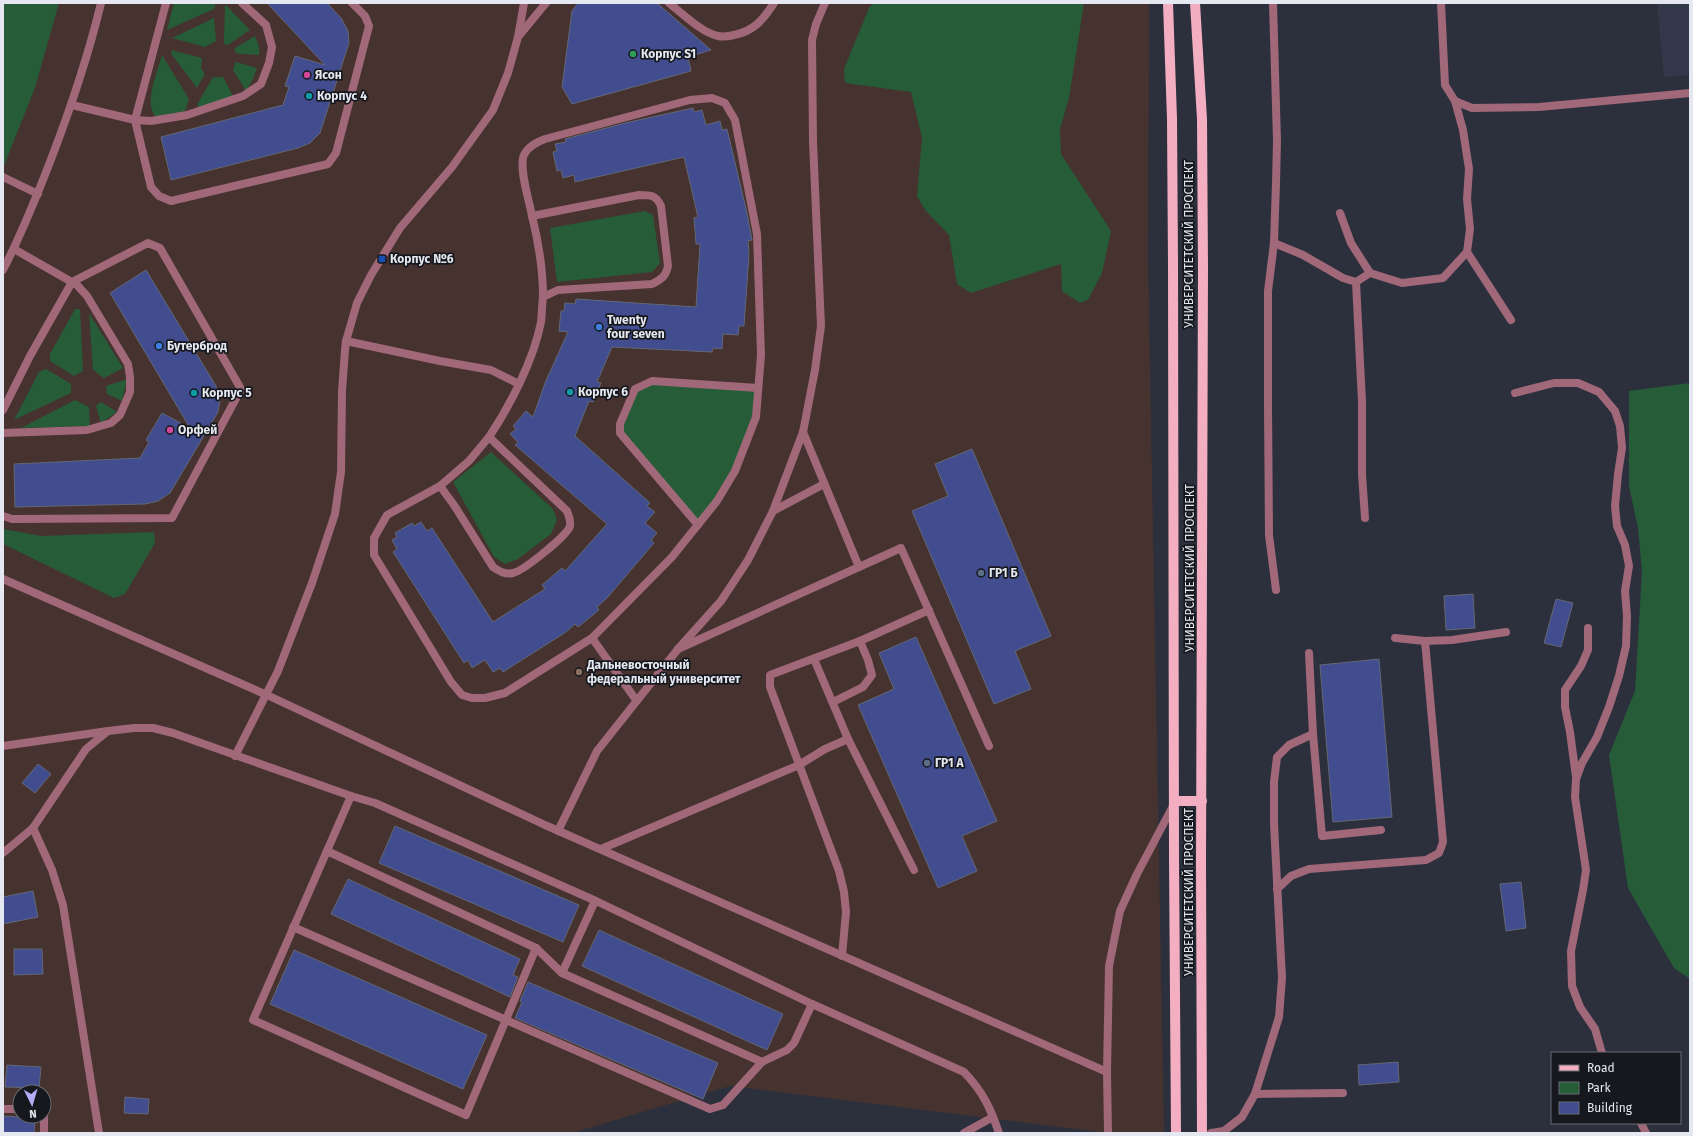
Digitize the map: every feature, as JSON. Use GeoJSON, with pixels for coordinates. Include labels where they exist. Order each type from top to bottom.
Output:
{"type":"FeatureCollection","features":[{"type":"Feature","properties":{"kind":"main road","name":"УНИВЕРСИТЕТСКИЙ ПРОСПЕКТ"},"geometry":{"type":"LineString","coordinates":[[1168,3],[1172,127],[1176,1133]]}},
{"type":"Feature","properties":{"kind":"main road","name":"УНИВЕРСИТЕТСКИЙ ПРОСПЕКТ"},"geometry":{"type":"LineString","coordinates":[[1195,3],[1202,119],[1203,268],[1201,909],[1202,1133]]}},
{"type":"Feature","properties":{"kind":"main road"},"geometry":{"type":"LineString","coordinates":[[1175,801],[1202,801]]}},
{"type":"Feature","properties":{"kind":"street"},"geometry":{"type":"LineString","coordinates":[[3,270],[14,249],[38,194],[72,105],[102,3]]}},
{"type":"Feature","properties":{"kind":"street"},"geometry":{"type":"LineString","coordinates":[[166,3],[135,120],[151,187],[159,196],[171,201],[328,164],[336,153],[369,26],[365,16],[352,3]]}},
{"type":"Feature","properties":{"kind":"street"},"geometry":{"type":"LineString","coordinates":[[72,105],[135,120],[151,121],[186,115],[243,96],[261,84],[269,63],[272,47],[266,25],[242,3]]}},
{"type":"Feature","properties":{"kind":"street"},"geometry":{"type":"LineString","coordinates":[[235,756],[278,671],[312,582],[334,514],[342,472],[342,391],[346,341],[357,303],[371,275],[400,228],[452,167],[493,110],[508,73],[518,37],[524,3]]}},
{"type":"Feature","properties":{"kind":"street"},"geometry":{"type":"LineString","coordinates":[[518,37],[546,3]]}},
{"type":"Feature","properties":{"kind":"street"},"geometry":{"type":"LineString","coordinates":[[669,3],[695,24],[718,36],[730,36],[753,29],[767,14],[774,3]]}},
{"type":"Feature","properties":{"kind":"street"},"geometry":{"type":"LineString","coordinates":[[558,831],[597,751],[678,649],[721,601],[748,560],[773,511],[803,432],[815,370],[821,326],[813,142],[812,40],[816,24],[825,3]]}},
{"type":"Feature","properties":{"kind":"street"},"geometry":{"type":"LineString","coordinates":[[1274,3],[1277,141],[1274,243],[1268,290],[1268,406],[1269,535],[1276,590]]}},
{"type":"Feature","properties":{"kind":"street"},"geometry":{"type":"LineString","coordinates":[[1340,212],[1351,243],[1370,273],[1402,282],[1443,278],[1467,252],[1470,230],[1467,199],[1469,169],[1463,130],[1455,101],[1445,85],[1441,3]]}},
{"type":"Feature","properties":{"kind":"street"},"geometry":{"type":"LineString","coordinates":[[1455,101],[1472,108],[1539,107],[1690,93]]}},
{"type":"Feature","properties":{"kind":"street"},"geometry":{"type":"LineString","coordinates":[[712,98],[725,103],[735,120],[757,234],[761,355],[756,417],[735,471],[717,501],[672,557],[592,638],[505,693],[485,698],[472,698],[462,695],[451,682],[374,555],[374,538],[387,515],[440,486],[469,461],[489,437],[505,413],[519,384],[541,322],[543,275],[540,247],[532,216],[522,167],[524,154],[532,145],[545,139],[580,128],[690,100],[712,98]]}},
{"type":"Feature","properties":{"kind":"street"},"geometry":{"type":"LineString","coordinates":[[3,177],[38,194]]}},
{"type":"Feature","properties":{"kind":"street"},"geometry":{"type":"LineString","coordinates":[[532,216],[639,195],[652,195],[658,199],[661,206],[668,266],[666,275],[661,280],[652,284],[640,286],[558,290],[543,297]]}},
{"type":"Feature","properties":{"kind":"street"},"geometry":{"type":"LineString","coordinates":[[3,410],[30,356],[72,282],[148,243],[160,248],[241,389],[172,518],[12,519],[3,516]]}},
{"type":"Feature","properties":{"kind":"street"},"geometry":{"type":"LineString","coordinates":[[1274,243],[1303,255],[1343,278],[1356,282],[1370,273]]}},
{"type":"Feature","properties":{"kind":"street"},"geometry":{"type":"LineString","coordinates":[[3,432],[87,430],[99,428],[111,424],[120,415],[130,392],[128,364],[87,296],[72,282],[14,249]]}},
{"type":"Feature","properties":{"kind":"street"},"geometry":{"type":"LineString","coordinates":[[1467,252],[1511,320]]}},
{"type":"Feature","properties":{"kind":"street"},"geometry":{"type":"LineString","coordinates":[[1356,282],[1362,402],[1362,474],[1365,518]]}},
{"type":"Feature","properties":{"kind":"street"},"geometry":{"type":"LineString","coordinates":[[346,341],[445,362],[484,368],[519,384]]}},
{"type":"Feature","properties":{"kind":"street"},"geometry":{"type":"LineString","coordinates":[[698,525],[620,433],[620,424],[635,389],[652,381],[758,388]]}},
{"type":"Feature","properties":{"kind":"street"},"geometry":{"type":"LineString","coordinates":[[1515,393],[1554,383],[1578,383],[1599,392],[1615,411],[1620,426],[1622,448],[1615,506],[1617,526],[1625,545],[1629,566],[1625,591],[1627,616],[1626,646],[1619,676],[1597,737],[1582,763],[1576,780]]}},
{"type":"Feature","properties":{"kind":"street"},"geometry":{"type":"LineString","coordinates":[[803,432],[859,567]]}},
{"type":"Feature","properties":{"kind":"street"},"geometry":{"type":"LineString","coordinates":[[440,486],[454,505],[493,567],[502,573],[513,573],[524,568],[564,536],[570,526],[570,519],[567,511],[489,437]]}},
{"type":"Feature","properties":{"kind":"street"},"geometry":{"type":"LineString","coordinates":[[773,511],[824,484]]}},
{"type":"Feature","properties":{"kind":"street"},"geometry":{"type":"LineString","coordinates":[[678,649],[901,548],[988,746]]}},
{"type":"Feature","properties":{"kind":"street"},"geometry":{"type":"LineString","coordinates":[[3,579],[267,695],[558,831],[1107,1072]]}},
{"type":"Feature","properties":{"kind":"street"},"geometry":{"type":"LineString","coordinates":[[842,956],[846,912],[844,892],[839,871],[770,687],[770,675],[860,641],[929,610]]}},
{"type":"Feature","properties":{"kind":"street"},"geometry":{"type":"LineString","coordinates":[[1588,628],[1588,650],[1581,666],[1565,690],[1565,707],[1570,732],[1576,780],[1575,797],[1586,870],[1571,952],[1572,986],[1580,1007],[1595,1029],[1602,1052]]}},
{"type":"Feature","properties":{"kind":"street"},"geometry":{"type":"LineString","coordinates":[[1395,638],[1425,641],[1452,640],[1506,632]]}},
{"type":"Feature","properties":{"kind":"street"},"geometry":{"type":"LineString","coordinates":[[592,638],[636,700]]}},
{"type":"Feature","properties":{"kind":"street"},"geometry":{"type":"LineString","coordinates":[[833,702],[863,687],[872,675],[868,660],[860,641]]}},
{"type":"Feature","properties":{"kind":"street"},"geometry":{"type":"LineString","coordinates":[[1277,889],[1291,876],[1309,869],[1426,860],[1439,853],[1443,842],[1425,641]]}},
{"type":"Feature","properties":{"kind":"street"},"geometry":{"type":"LineString","coordinates":[[1309,653],[1313,734],[1322,836],[1381,830]]}},
{"type":"Feature","properties":{"kind":"street"},"geometry":{"type":"LineString","coordinates":[[814,659],[848,739],[914,870]]}},
{"type":"Feature","properties":{"kind":"street"},"geometry":{"type":"LineString","coordinates":[[3,746],[108,731],[134,728],[153,728],[173,733],[235,756],[375,803],[595,901],[812,1004],[964,1072],[986,1098],[999,1133]]}},
{"type":"Feature","properties":{"kind":"street"},"geometry":{"type":"LineString","coordinates":[[3,853],[33,828],[86,749],[108,731]]}},
{"type":"Feature","properties":{"kind":"street"},"geometry":{"type":"LineString","coordinates":[[1211,1133],[1224,1131],[1242,1116],[1255,1094],[1279,1017],[1282,978],[1274,824],[1274,782],[1277,757],[1289,745],[1313,734]]}},
{"type":"Feature","properties":{"kind":"street"},"geometry":{"type":"LineString","coordinates":[[601,850],[799,766],[824,749],[848,739]]}},
{"type":"Feature","properties":{"kind":"street"},"geometry":{"type":"LineString","coordinates":[[351,796],[253,1020],[466,1115],[536,948]]}},
{"type":"Feature","properties":{"kind":"street"},"geometry":{"type":"LineString","coordinates":[[1108,1133],[1107,1072],[1109,966],[1120,911],[1137,874],[1175,801]]}},
{"type":"Feature","properties":{"kind":"street"},"geometry":{"type":"LineString","coordinates":[[33,828],[52,870],[63,906],[99,1133]]}},
{"type":"Feature","properties":{"kind":"street"},"geometry":{"type":"LineString","coordinates":[[327,852],[536,948],[562,973],[762,1062]]}},
{"type":"Feature","properties":{"kind":"street"},"geometry":{"type":"LineString","coordinates":[[562,973],[595,901]]}},
{"type":"Feature","properties":{"kind":"street"},"geometry":{"type":"LineString","coordinates":[[293,927],[710,1109],[722,1105],[762,1062],[787,1050],[794,1043],[812,1004]]}},
{"type":"Feature","properties":{"kind":"street"},"geometry":{"type":"LineString","coordinates":[[1255,1094],[1343,1093]]}},
{"type":"Feature","properties":{"kind":"street"},"geometry":{"type":"LineString","coordinates":[[964,1133],[993,1117]]}},
{"type":"Feature","properties":{"kind":"street"},"geometry":{"type":"LineString","coordinates":[[1642,1124],[1646,1133]]}},
{"type":"Feature","properties":{"kind":"shaded area","name":"Дальневосточный федеральный университет"},"geometry":{"type":"Polygon","coordinates":[[[3,3],[1149,3],[1148,257],[1164,1133],[1108,1133],[730,1086],[572,1133],[3,1133],[3,3]]]}},
{"type":"Feature","properties":{"kind":"shaded area"},"geometry":{"type":"Polygon","coordinates":[[[1657,3],[1690,3],[1690,75],[1664,77],[1657,3]]]}},
{"type":"Feature","properties":{"kind":"green space"},"geometry":{"type":"Polygon","coordinates":[[[3,3],[59,3],[35,88],[3,168],[3,3]]]}},
{"type":"Feature","properties":{"kind":"green space"},"geometry":{"type":"Polygon","coordinates":[[[174,3],[216,3],[214,9],[167,30],[174,3]]]}},
{"type":"Feature","properties":{"kind":"green space"},"geometry":{"type":"Polygon","coordinates":[[[873,3],[1084,3],[1069,98],[1060,129],[1061,154],[1111,231],[1102,273],[1088,300],[1080,303],[1062,291],[1061,264],[971,293],[957,284],[949,235],[925,210],[917,196],[922,138],[911,92],[845,83],[844,69],[869,8],[873,3]]]}},
{"type":"Feature","properties":{"kind":"green space"},"geometry":{"type":"Polygon","coordinates":[[[225,4],[250,30],[226,45],[224,43],[225,4]]]}},
{"type":"Feature","properties":{"kind":"green space"},"geometry":{"type":"Polygon","coordinates":[[[214,18],[216,41],[205,47],[172,38],[214,18]]]}},
{"type":"Feature","properties":{"kind":"green space"},"geometry":{"type":"Polygon","coordinates":[[[255,36],[259,47],[259,55],[238,54],[235,51],[235,48],[255,36]]]}},
{"type":"Feature","properties":{"kind":"green space"},"geometry":{"type":"Polygon","coordinates":[[[171,50],[202,58],[201,68],[205,74],[197,88],[172,55],[171,50]]]}},
{"type":"Feature","properties":{"kind":"green space"},"geometry":{"type":"Polygon","coordinates":[[[162,55],[189,99],[185,111],[156,117],[152,111],[151,96],[162,55]]]}},
{"type":"Feature","properties":{"kind":"green space"},"geometry":{"type":"Polygon","coordinates":[[[236,62],[257,68],[246,91],[233,70],[236,62]]]}},
{"type":"Feature","properties":{"kind":"green space"},"geometry":{"type":"Polygon","coordinates":[[[213,77],[223,77],[233,96],[197,109],[198,103],[213,77]]]}},
{"type":"Feature","properties":{"kind":"green space"},"geometry":{"type":"Polygon","coordinates":[[[645,211],[653,215],[660,263],[652,272],[557,282],[550,228],[645,211]]]}},
{"type":"Feature","properties":{"kind":"green space"},"geometry":{"type":"Polygon","coordinates":[[[75,309],[80,309],[83,371],[74,376],[50,361],[50,354],[75,309]]]}},
{"type":"Feature","properties":{"kind":"green space"},"geometry":{"type":"Polygon","coordinates":[[[89,313],[123,368],[104,378],[93,370],[89,313]]]}},
{"type":"Feature","properties":{"kind":"green space"},"geometry":{"type":"Polygon","coordinates":[[[46,369],[71,384],[71,393],[14,420],[39,372],[46,369]]]}},
{"type":"Feature","properties":{"kind":"green space"},"geometry":{"type":"Polygon","coordinates":[[[127,379],[122,401],[107,394],[106,386],[127,379]]]}},
{"type":"Feature","properties":{"kind":"green space"},"geometry":{"type":"Polygon","coordinates":[[[652,381],[758,388],[756,417],[735,471],[698,525],[620,433],[635,389],[652,381]]]}},
{"type":"Feature","properties":{"kind":"green space"},"geometry":{"type":"Polygon","coordinates":[[[1690,383],[1690,979],[1674,968],[1628,888],[1609,755],[1635,691],[1642,572],[1638,528],[1629,486],[1629,391],[1690,383]]]}},
{"type":"Feature","properties":{"kind":"green space"},"geometry":{"type":"Polygon","coordinates":[[[75,400],[89,407],[90,426],[21,428],[75,400]]]}},
{"type":"Feature","properties":{"kind":"green space"},"geometry":{"type":"Polygon","coordinates":[[[101,402],[117,412],[101,423],[96,406],[101,402]]]}},
{"type":"Feature","properties":{"kind":"green space"},"geometry":{"type":"Polygon","coordinates":[[[491,452],[553,509],[557,520],[551,534],[518,559],[505,564],[494,557],[453,482],[491,452]]]}},
{"type":"Feature","properties":{"kind":"green space"},"geometry":{"type":"Polygon","coordinates":[[[3,529],[41,536],[154,532],[155,543],[125,594],[114,598],[3,544],[3,529]]]}},
{"type":"Feature","properties":{"kind":"building","name":"Корпус 4"},"geometry":{"type":"Polygon","coordinates":[[[267,3],[327,3],[341,18],[348,31],[349,43],[320,133],[310,143],[298,148],[171,180],[161,137],[283,105],[289,87],[285,86],[295,56],[325,65],[267,3]]]}},
{"type":"Feature","properties":{"kind":"building","name":"Корпус S1"},"geometry":{"type":"Polygon","coordinates":[[[578,3],[657,3],[711,50],[688,57],[691,71],[572,104],[562,87],[572,11],[578,3]]]}},
{"type":"Feature","properties":{"kind":"building","name":"Корпус 6"},"geometry":{"type":"Polygon","coordinates":[[[693,108],[694,112],[702,110],[706,125],[720,121],[722,130],[727,129],[747,213],[752,240],[748,241],[749,254],[744,326],[739,326],[738,335],[723,334],[722,349],[713,348],[712,352],[612,347],[597,382],[601,383],[593,402],[589,401],[575,436],[650,503],[647,506],[655,512],[645,523],[657,533],[651,540],[654,543],[607,598],[597,607],[599,610],[578,627],[575,624],[566,632],[503,672],[500,668],[493,672],[485,660],[472,668],[468,660],[464,663],[393,552],[397,549],[392,540],[397,537],[395,533],[412,523],[414,526],[421,522],[427,531],[432,528],[493,622],[545,589],[542,585],[562,568],[565,571],[607,524],[515,445],[518,442],[510,434],[516,429],[513,426],[526,411],[533,417],[545,383],[568,332],[559,331],[561,311],[564,311],[565,303],[575,304],[576,299],[696,307],[700,244],[696,244],[694,218],[698,217],[684,157],[575,182],[574,175],[563,178],[561,170],[557,171],[553,152],[557,151],[555,144],[566,142],[565,139],[625,123],[693,108]]]}},
{"type":"Feature","properties":{"kind":"building","name":"Корпус 5"},"geometry":{"type":"Polygon","coordinates":[[[146,270],[216,386],[220,400],[218,412],[170,493],[158,501],[145,504],[15,507],[14,464],[140,458],[149,442],[146,440],[162,413],[190,428],[110,293],[146,270]]]}},
{"type":"Feature","properties":{"kind":"building","name":"ГР1 Б"},"geometry":{"type":"Polygon","coordinates":[[[972,449],[1051,636],[1015,651],[1031,689],[994,704],[912,511],[948,496],[935,464],[972,449]]]}},
{"type":"Feature","properties":{"kind":"building"},"geometry":{"type":"Polygon","coordinates":[[[1473,594],[1475,628],[1446,630],[1444,596],[1473,594]]]}},
{"type":"Feature","properties":{"kind":"building"},"geometry":{"type":"Polygon","coordinates":[[[1556,599],[1573,603],[1561,647],[1544,643],[1556,599]]]}},
{"type":"Feature","properties":{"kind":"building","name":"ГР1 А"},"geometry":{"type":"Polygon","coordinates":[[[916,637],[997,821],[962,836],[977,871],[938,888],[858,705],[894,689],[879,653],[916,637]]]}},
{"type":"Feature","properties":{"kind":"building"},"geometry":{"type":"Polygon","coordinates":[[[1379,659],[1392,817],[1333,822],[1320,665],[1379,659]]]}},
{"type":"Feature","properties":{"kind":"building"},"geometry":{"type":"Polygon","coordinates":[[[38,764],[51,774],[35,793],[22,783],[38,764]]]}},
{"type":"Feature","properties":{"kind":"building"},"geometry":{"type":"Polygon","coordinates":[[[395,826],[579,905],[563,942],[379,863],[395,826]]]}},
{"type":"Feature","properties":{"kind":"building"},"geometry":{"type":"Polygon","coordinates":[[[348,879],[520,959],[513,975],[518,977],[510,997],[331,914],[348,879]]]}},
{"type":"Feature","properties":{"kind":"building"},"geometry":{"type":"Polygon","coordinates":[[[1521,882],[1526,928],[1506,931],[1500,884],[1521,882]]]}},
{"type":"Feature","properties":{"kind":"building"},"geometry":{"type":"Polygon","coordinates":[[[33,891],[38,917],[3,924],[3,897],[33,891]]]}},
{"type":"Feature","properties":{"kind":"building"},"geometry":{"type":"Polygon","coordinates":[[[599,930],[783,1014],[767,1050],[582,966],[599,930]]]}},
{"type":"Feature","properties":{"kind":"building"},"geometry":{"type":"Polygon","coordinates":[[[14,949],[42,949],[43,974],[14,975],[14,949]]]}},
{"type":"Feature","properties":{"kind":"building"},"geometry":{"type":"Polygon","coordinates":[[[294,950],[487,1035],[463,1089],[270,1004],[294,950]]]}},
{"type":"Feature","properties":{"kind":"building"},"geometry":{"type":"Polygon","coordinates":[[[528,982],[718,1063],[703,1099],[515,1018],[528,982]]]}},
{"type":"Feature","properties":{"kind":"building"},"geometry":{"type":"Polygon","coordinates":[[[1398,1062],[1399,1082],[1359,1085],[1358,1065],[1398,1062]]]}},
{"type":"Feature","properties":{"kind":"building"},"geometry":{"type":"Polygon","coordinates":[[[7,1065],[41,1067],[39,1084],[12,1084],[12,1087],[5,1087],[7,1065]]]}},
{"type":"Feature","properties":{"kind":"building"},"geometry":{"type":"Polygon","coordinates":[[[125,1097],[149,1099],[148,1114],[124,1113],[125,1097]]]}},
{"type":"Feature","properties":{"kind":"building"},"geometry":{"type":"Polygon","coordinates":[[[3,1116],[12,1117],[12,1124],[35,1124],[34,1133],[3,1133],[3,1116]]]}},
{"type":"Feature","properties":{"kind":"place","name":"Корпус S1"},"geometry":{"type":"Point","coordinates":[633,54]}},
{"type":"Feature","properties":{"kind":"place","name":"Ясон"},"geometry":{"type":"Point","coordinates":[307,75]}},
{"type":"Feature","properties":{"kind":"place","name":"Корпус 4"},"geometry":{"type":"Point","coordinates":[309,96]}},
{"type":"Feature","properties":{"kind":"place","name":"Корпус №6"},"geometry":{"type":"Point","coordinates":[382,259]}},
{"type":"Feature","properties":{"kind":"place","name":"Twenty four seven"},"geometry":{"type":"Point","coordinates":[599,327]}},
{"type":"Feature","properties":{"kind":"place","name":"Бутерброд"},"geometry":{"type":"Point","coordinates":[159,346]}},
{"type":"Feature","properties":{"kind":"place","name":"Корпус 6"},"geometry":{"type":"Point","coordinates":[570,392]}},
{"type":"Feature","properties":{"kind":"place","name":"Корпус 5"},"geometry":{"type":"Point","coordinates":[194,393]}},
{"type":"Feature","properties":{"kind":"place","name":"Орфей"},"geometry":{"type":"Point","coordinates":[170,430]}},
{"type":"Feature","properties":{"kind":"place","name":"ГР1 Б"},"geometry":{"type":"Point","coordinates":[981,573]}},
{"type":"Feature","properties":{"kind":"place","name":"Дальневосточный федеральный университет"},"geometry":{"type":"Point","coordinates":[579,672]}},
{"type":"Feature","properties":{"kind":"place","name":"ГР1 А"},"geometry":{"type":"Point","coordinates":[927,763]}}]}
